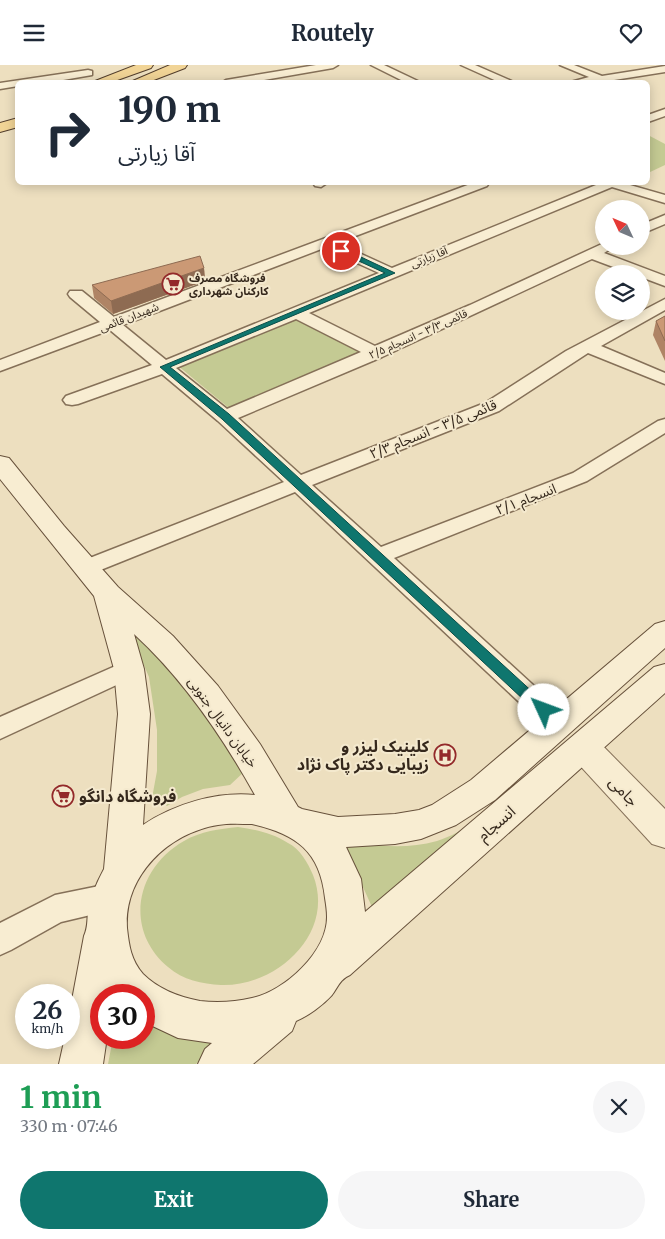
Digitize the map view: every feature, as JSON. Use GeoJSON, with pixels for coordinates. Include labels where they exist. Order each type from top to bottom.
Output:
{"type":"FeatureCollection","features":[{"type":"Feature","properties":{"kind":"main road"},"geometry":{"type":"LineString","coordinates":[[92,78],[147,65]]}},
{"type":"Feature","properties":{"kind":"main road"},"geometry":{"type":"LineString","coordinates":[[142,80],[181,65]]}},
{"type":"Feature","properties":{"kind":"main road"},"geometry":{"type":"LineString","coordinates":[[0,115],[15,110]]}},
{"type":"Feature","properties":{"kind":"main road"},"geometry":{"type":"LineString","coordinates":[[0,129],[15,123]]}},
{"type":"Feature","properties":{"kind":"main road","name":"خیابان دانیال جنوبی"},"geometry":{"type":"LineString","coordinates":[[0,463],[108,594],[162,643],[207,694],[248,753],[289,820]]}},
{"type":"Feature","properties":{"kind":"main road","name":"خیابان دانیال جنوبی"},"geometry":{"type":"LineString","coordinates":[[108,594],[128,669],[134,714],[112,899]]}},
{"type":"Feature","properties":{"kind":"main road"},"geometry":{"type":"LineString","coordinates":[[81,1064],[112,899],[142,845],[167,827],[196,815],[227,809],[258,810],[338,832],[386,830],[421,823],[444,815],[483,790],[665,631]]}},
{"type":"Feature","properties":{"kind":"main road","name":"انسجام"},"geometry":{"type":"LineString","coordinates":[[316,981],[665,675]]}},
{"type":"Feature","properties":{"kind":"main road","name":"جامی"},"geometry":{"type":"LineString","coordinates":[[584,748],[665,833]]}},
{"type":"Feature","properties":{"kind":"main road"},"geometry":{"type":"LineString","coordinates":[[220,1064],[316,981],[345,932],[347,896],[337,864],[316,837],[289,820]]}},
{"type":"Feature","properties":{"kind":"main road"},"geometry":{"type":"LineString","coordinates":[[112,899],[112,961],[126,984]]}},
{"type":"Feature","properties":{"kind":"main road"},"geometry":{"type":"LineString","coordinates":[[155,1009],[159,1012],[194,1024],[234,1025],[272,1014],[316,981]]}},
{"type":"Feature","properties":{"kind":"street"},"geometry":{"type":"LineString","coordinates":[[243,80],[333,65]]}},
{"type":"Feature","properties":{"kind":"street"},"geometry":{"type":"LineString","coordinates":[[376,65],[410,80]]}},
{"type":"Feature","properties":{"kind":"street"},"geometry":{"type":"LineString","coordinates":[[466,65],[504,80]]}},
{"type":"Feature","properties":{"kind":"street"},"geometry":{"type":"LineString","coordinates":[[565,65],[605,80],[665,69]]}},
{"type":"Feature","properties":{"kind":"street"},"geometry":{"type":"LineString","coordinates":[[654,65],[665,69]]}},
{"type":"Feature","properties":{"kind":"street"},"geometry":{"type":"LineString","coordinates":[[290,72],[302,79]]}},
{"type":"Feature","properties":{"kind":"street"},"geometry":{"type":"LineString","coordinates":[[64,80],[92,78]]}},
{"type":"Feature","properties":{"kind":"street"},"geometry":{"type":"LineString","coordinates":[[0,86],[15,84]]}},
{"type":"Feature","properties":{"kind":"street"},"geometry":{"type":"LineString","coordinates":[[650,118],[665,112]]}},
{"type":"Feature","properties":{"kind":"street","name":"شهیدان قائمی"},"geometry":{"type":"LineString","coordinates":[[0,366],[478,185]]}},
{"type":"Feature","properties":{"kind":"street","name":"آقا زیارتی"},"geometry":{"type":"LineString","coordinates":[[72,400],[164,367],[606,185]]}},
{"type":"Feature","properties":{"kind":"street"},"geometry":{"type":"LineString","coordinates":[[618,185],[665,199]]}},
{"type":"Feature","properties":{"kind":"street"},"geometry":{"type":"LineString","coordinates":[[650,226],[665,219]]}},
{"type":"Feature","properties":{"kind":"street"},"geometry":{"type":"LineString","coordinates":[[324,243],[392,273]]}},
{"type":"Feature","properties":{"kind":"street","name":"قائمی ۳/۳ - انسجام ۲/۵"},"geometry":{"type":"LineString","coordinates":[[225,417],[376,353],[595,252]]}},
{"type":"Feature","properties":{"kind":"street"},"geometry":{"type":"LineString","coordinates":[[592,254],[665,281]]}},
{"type":"Feature","properties":{"kind":"street"},"geometry":{"type":"LineString","coordinates":[[76,294],[225,417],[558,723]]}},
{"type":"Feature","properties":{"kind":"street","name":"قائمی ۳/۵ - انسجام ۲/۳"},"geometry":{"type":"LineString","coordinates":[[85,567],[492,407],[588,347],[665,304]]}},
{"type":"Feature","properties":{"kind":"street"},"geometry":{"type":"LineString","coordinates":[[297,313],[376,353]]}},
{"type":"Feature","properties":{"kind":"street"},"geometry":{"type":"LineString","coordinates":[[588,347],[665,379]]}},
{"type":"Feature","properties":{"kind":"street","name":"انسجام ۲/۱"},"geometry":{"type":"LineString","coordinates":[[378,556],[580,477],[665,425]]}},
{"type":"Feature","properties":{"kind":"street"},"geometry":{"type":"LineString","coordinates":[[0,729],[128,669]]}},
{"type":"Feature","properties":{"kind":"street"},"geometry":{"type":"LineString","coordinates":[[0,940],[55,909],[112,899]]}},
{"type":"Feature","properties":{"kind":"green space"},"geometry":{"type":"Polygon","coordinates":[[[650,136],[665,144],[665,165],[650,172],[650,136]]]}},
{"type":"Feature","properties":{"kind":"green space"},"geometry":{"type":"Polygon","coordinates":[[[301,317],[364,352],[230,409],[177,365],[301,317]]]}},
{"type":"Feature","properties":{"kind":"green space"},"geometry":{"type":"Polygon","coordinates":[[[139,633],[185,684],[245,771],[230,785],[203,789],[182,797],[167,806],[152,798],[157,771],[157,730],[149,677],[132,638],[139,633]]]}},
{"type":"Feature","properties":{"kind":"green space"},"geometry":{"type":"Polygon","coordinates":[[[476,823],[376,916],[354,867],[332,837],[384,846],[410,846],[437,841],[476,823]]]}},
{"type":"Feature","properties":{"kind":"green space"},"geometry":{"type":"Polygon","coordinates":[[[238,827],[270,834],[292,846],[300,853],[313,875],[318,896],[316,917],[309,936],[297,953],[281,966],[262,977],[242,983],[221,985],[193,981],[168,967],[154,952],[145,936],[141,918],[141,901],[146,883],[155,867],[167,853],[184,841],[204,833],[238,827]]]}},
{"type":"Feature","properties":{"kind":"green space"},"geometry":{"type":"Polygon","coordinates":[[[155,1026],[218,1044],[196,1064],[108,1064],[111,1049],[155,1049],[155,1026]]]}},
{"type":"Feature","properties":{"kind":"building"},"geometry":{"type":"Polygon","coordinates":[[[200,256],[204,268],[111,301],[92,285],[200,256]]]}},
{"type":"Feature","properties":{"kind":"building"},"geometry":{"type":"Polygon","coordinates":[[[665,316],[665,341],[656,321],[665,316]]]}},
{"type":"Feature","properties":{"kind":"place","name":"فروشگاه مصرف کارکنان شهرداری"},"geometry":{"type":"Point","coordinates":[173,284]}},
{"type":"Feature","properties":{"kind":"place","name":"کلینیک لیزر و زیبایی دکتر پاک نژاد"},"geometry":{"type":"Point","coordinates":[445,755]}},
{"type":"Feature","properties":{"kind":"place","name":"فروشگاه دانگو"},"geometry":{"type":"Point","coordinates":[63,796]}},
{"type":"Feature","properties":{"kind":"route"},"geometry":{"type":"LineString","coordinates":[[341,251],[392,273],[164,367],[225,417],[544,710]]}}]}
